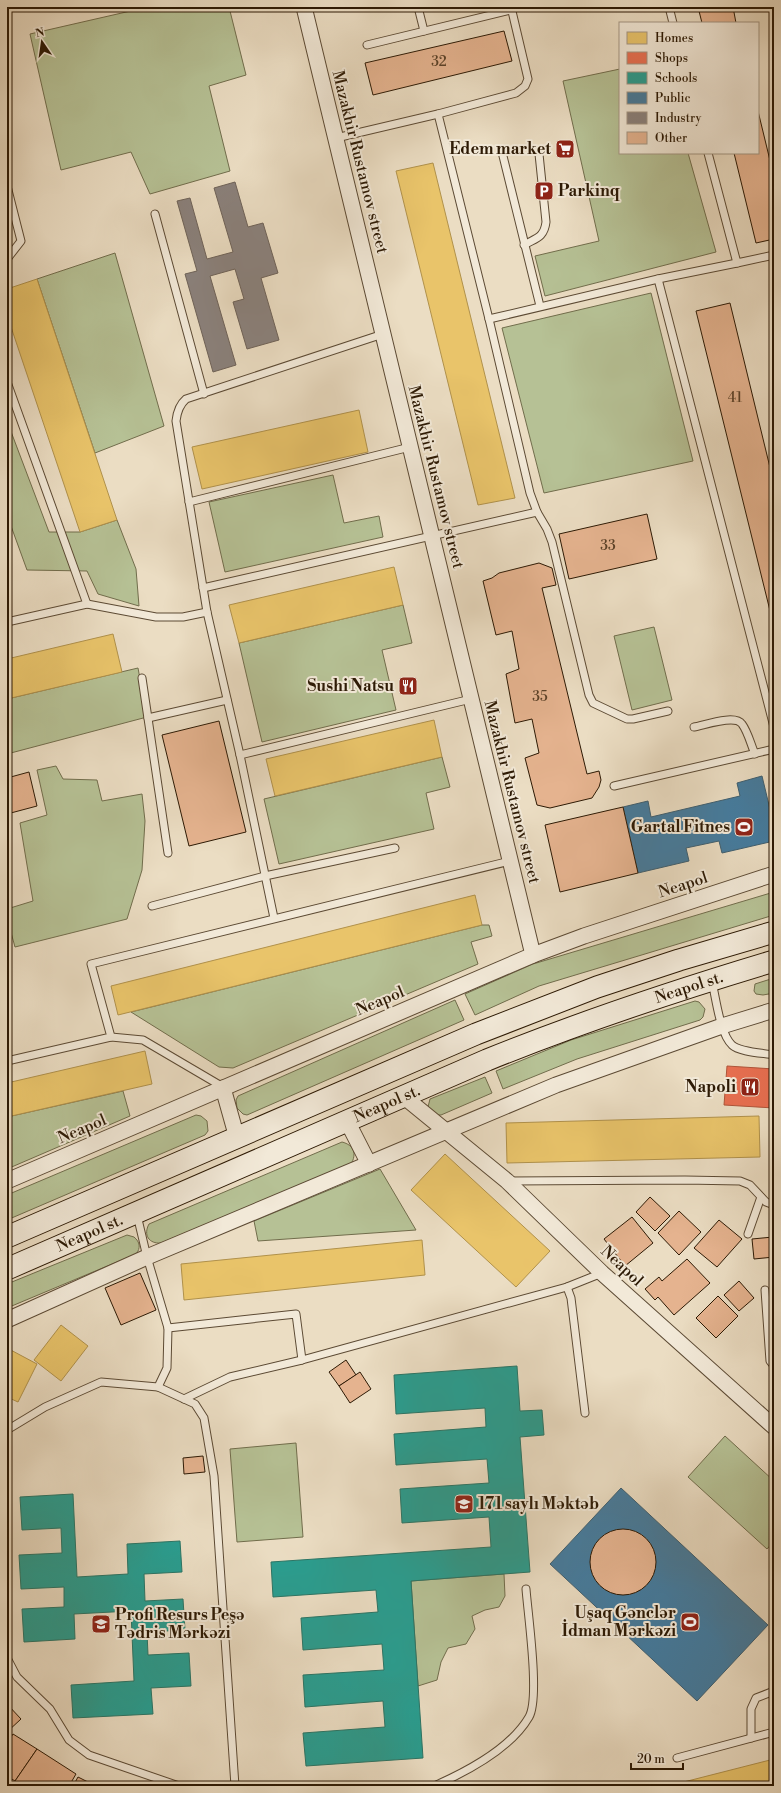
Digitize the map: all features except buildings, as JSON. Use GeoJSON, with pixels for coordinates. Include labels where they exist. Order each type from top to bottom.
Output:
{"type":"FeatureCollection","features":[{"type":"Feature","properties":{"kind":"main road","name":"Neapol st."},"geometry":{"type":"LineString","coordinates":[[7,1237],[476,1034],[547,1005],[679,960],[774,932]]}},
{"type":"Feature","properties":{"kind":"main road","name":"Neapol st."},"geometry":{"type":"LineString","coordinates":[[7,1269],[403,1096],[556,1032],[711,980],[774,961]]}},
{"type":"Feature","properties":{"kind":"street","name":"Mazakhir Rustamov street"},"geometry":{"type":"LineString","coordinates":[[304,7],[533,955]]}},
{"type":"Feature","properties":{"kind":"street","name":"Neapol"},"geometry":{"type":"LineString","coordinates":[[7,1181],[533,955],[584,936],[774,874]]}},
{"type":"Feature","properties":{"kind":"street"},"geometry":{"type":"LineString","coordinates":[[7,1320],[147,1257],[556,1085],[722,1026],[774,1010]]}},
{"type":"Feature","properties":{"kind":"street"},"geometry":{"type":"LineString","coordinates":[[223,1088],[237,1138]]}},
{"type":"Feature","properties":{"kind":"street","name":"Neapol"},"geometry":{"type":"LineString","coordinates":[[403,1096],[507,1181],[602,1273],[773,1424]]}},
{"type":"Feature","properties":{"kind":"street"},"geometry":{"type":"LineString","coordinates":[[347,1121],[369,1164]]}},
{"type":"Feature","properties":{"kind":"lane"},"geometry":{"type":"LineString","coordinates":[[418,7],[424,31]]}},
{"type":"Feature","properties":{"kind":"lane"},"geometry":{"type":"LineString","coordinates":[[669,7],[673,22]]}},
{"type":"Feature","properties":{"kind":"lane"},"geometry":{"type":"LineString","coordinates":[[336,138],[438,114],[516,93],[525,86],[528,79],[511,8],[368,44]]}},
{"type":"Feature","properties":{"kind":"lane"},"geometry":{"type":"LineString","coordinates":[[438,114],[489,319],[530,493],[537,512],[547,529],[552,542],[589,695],[593,703],[626,719],[633,719],[668,711]]}},
{"type":"Feature","properties":{"kind":"lane"},"geometry":{"type":"LineString","coordinates":[[502,152],[540,306]]}},
{"type":"Feature","properties":{"kind":"lane"},"geometry":{"type":"LineString","coordinates":[[524,245],[542,235],[545,231],[546,222],[538,154]]}},
{"type":"Feature","properties":{"kind":"lane"},"geometry":{"type":"LineString","coordinates":[[708,154],[737,263]]}},
{"type":"Feature","properties":{"kind":"lane"},"geometry":{"type":"LineString","coordinates":[[7,187],[21,241],[7,259]]}},
{"type":"Feature","properties":{"kind":"lane"},"geometry":{"type":"LineString","coordinates":[[155,214],[204,394]]}},
{"type":"Feature","properties":{"kind":"lane"},"geometry":{"type":"LineString","coordinates":[[489,319],[658,279],[774,256]]}},
{"type":"Feature","properties":{"kind":"lane"},"geometry":{"type":"LineString","coordinates":[[658,279],[774,727]]}},
{"type":"Feature","properties":{"kind":"lane"},"geometry":{"type":"LineString","coordinates":[[274,918],[240,755],[207,612],[176,417],[180,404],[186,399],[383,334]]}},
{"type":"Feature","properties":{"kind":"lane"},"geometry":{"type":"LineString","coordinates":[[7,382],[87,604]]}},
{"type":"Feature","properties":{"kind":"lane"},"geometry":{"type":"LineString","coordinates":[[189,502],[410,447]]}},
{"type":"Feature","properties":{"kind":"lane"},"geometry":{"type":"LineString","coordinates":[[203,588],[537,512]]}},
{"type":"Feature","properties":{"kind":"lane"},"geometry":{"type":"LineString","coordinates":[[7,622],[87,604],[156,617],[183,617],[207,612]]}},
{"type":"Feature","properties":{"kind":"lane"},"geometry":{"type":"LineString","coordinates":[[142,678],[168,853]]}},
{"type":"Feature","properties":{"kind":"lane"},"geometry":{"type":"LineString","coordinates":[[240,755],[471,699]]}},
{"type":"Feature","properties":{"kind":"lane"},"geometry":{"type":"LineString","coordinates":[[148,718],[227,700]]}},
{"type":"Feature","properties":{"kind":"lane"},"geometry":{"type":"LineString","coordinates":[[694,727],[729,720],[737,720],[742,725],[755,754]]}},
{"type":"Feature","properties":{"kind":"lane"},"geometry":{"type":"LineString","coordinates":[[614,786],[774,749]]}},
{"type":"Feature","properties":{"kind":"lane"},"geometry":{"type":"LineString","coordinates":[[152,906],[265,876],[396,848]]}},
{"type":"Feature","properties":{"kind":"lane"},"geometry":{"type":"LineString","coordinates":[[111,1037],[91,964],[510,861]]}},
{"type":"Feature","properties":{"kind":"lane"},"geometry":{"type":"LineString","coordinates":[[711,980],[722,1026],[732,1045],[739,1049],[774,1055]]}},
{"type":"Feature","properties":{"kind":"lane"},"geometry":{"type":"LineString","coordinates":[[7,1061],[111,1037],[143,1040],[223,1088]]}},
{"type":"Feature","properties":{"kind":"lane"},"geometry":{"type":"LineString","coordinates":[[507,1181],[740,1181],[750,1185],[766,1202],[774,1204]]}},
{"type":"Feature","properties":{"kind":"lane"},"geometry":{"type":"LineString","coordinates":[[748,1234],[761,1197]]}},
{"type":"Feature","properties":{"kind":"lane"},"geometry":{"type":"LineString","coordinates":[[136,1212],[147,1257],[168,1328],[167,1368],[158,1387]]}},
{"type":"Feature","properties":{"kind":"lane"},"geometry":{"type":"LineString","coordinates":[[184,1399],[230,1377],[302,1360],[567,1288],[602,1273]]}},
{"type":"Feature","properties":{"kind":"lane"},"geometry":{"type":"LineString","coordinates":[[567,1288],[571,1298],[585,1413]]}},
{"type":"Feature","properties":{"kind":"lane"},"geometry":{"type":"LineString","coordinates":[[765,1290],[770,1361],[774,1366]]}},
{"type":"Feature","properties":{"kind":"lane"},"geometry":{"type":"LineString","coordinates":[[168,1328],[296,1314],[302,1360]]}},
{"type":"Feature","properties":{"kind":"lane"},"geometry":{"type":"LineString","coordinates":[[7,1430],[45,1408],[101,1382],[158,1387],[195,1404],[204,1418],[214,1476],[235,1786]]}},
{"type":"Feature","properties":{"kind":"lane"},"geometry":{"type":"LineString","coordinates":[[434,1786],[463,1774],[508,1743],[530,1716],[535,1691],[526,1589]]}},
{"type":"Feature","properties":{"kind":"lane"},"geometry":{"type":"LineString","coordinates":[[7,1658],[16,1677],[50,1708],[69,1740],[88,1755],[179,1786]]}},
{"type":"Feature","properties":{"kind":"lane"},"geometry":{"type":"LineString","coordinates":[[750,1738],[751,1709],[756,1698],[774,1691]]}},
{"type":"Feature","properties":{"kind":"lane"},"geometry":{"type":"LineString","coordinates":[[676,1758],[774,1732]]}},
{"type":"Feature","properties":{"kind":"green space"},"geometry":{"type":"Polygon","coordinates":[[[148,7],[229,7],[246,75],[209,86],[230,171],[150,194],[131,152],[61,170],[30,34],[148,7]]]}},
{"type":"Feature","properties":{"kind":"green space"},"geometry":{"type":"Polygon","coordinates":[[[619,69],[619,154],[688,154],[716,252],[545,296],[535,256],[599,241],[563,81],[619,69]]]}},
{"type":"Feature","properties":{"kind":"green space"},"geometry":{"type":"Polygon","coordinates":[[[115,253],[164,426],[95,453],[37,279],[115,253]]]}},
{"type":"Feature","properties":{"kind":"green space"},"geometry":{"type":"Polygon","coordinates":[[[651,293],[693,461],[544,493],[502,328],[651,293]]]}},
{"type":"Feature","properties":{"kind":"green space"},"geometry":{"type":"Polygon","coordinates":[[[7,421],[49,532],[80,532],[117,520],[136,569],[139,606],[98,594],[87,571],[27,570],[7,515],[7,421]]]}},
{"type":"Feature","properties":{"kind":"green space"},"geometry":{"type":"Polygon","coordinates":[[[333,475],[344,523],[379,516],[383,537],[225,572],[209,502],[333,475]]]}},
{"type":"Feature","properties":{"kind":"green space"},"geometry":{"type":"Polygon","coordinates":[[[403,605],[412,643],[382,650],[396,710],[262,742],[239,643],[403,605]]]}},
{"type":"Feature","properties":{"kind":"green space"},"geometry":{"type":"Polygon","coordinates":[[[654,627],[672,700],[632,710],[614,636],[654,627]]]}},
{"type":"Feature","properties":{"kind":"green space"},"geometry":{"type":"Polygon","coordinates":[[[138,668],[147,717],[7,754],[7,699],[138,668]]]}},
{"type":"Feature","properties":{"kind":"green space"},"geometry":{"type":"Polygon","coordinates":[[[442,757],[450,787],[426,793],[434,829],[279,864],[264,799],[442,757]]]}},
{"type":"Feature","properties":{"kind":"green space"},"geometry":{"type":"Polygon","coordinates":[[[56,766],[63,779],[97,780],[102,801],[142,794],[145,821],[142,870],[127,919],[15,947],[7,918],[7,909],[33,901],[20,823],[47,815],[37,770],[56,766]]]}},
{"type":"Feature","properties":{"kind":"green space"},"geometry":{"type":"Polygon","coordinates":[[[774,892],[774,915],[539,986],[475,1015],[465,994],[533,964],[774,892]]]}},
{"type":"Feature","properties":{"kind":"green space"},"geometry":{"type":"Polygon","coordinates":[[[482,925],[489,925],[492,936],[471,942],[478,964],[233,1068],[219,1067],[131,1012],[482,925]]]}},
{"type":"Feature","properties":{"kind":"green space"},"geometry":{"type":"Polygon","coordinates":[[[774,978],[774,993],[763,995],[756,994],[754,991],[755,984],[774,978]]]}},
{"type":"Feature","properties":{"kind":"green space"},"geometry":{"type":"Polygon","coordinates":[[[455,1000],[464,1020],[247,1115],[243,1114],[237,1108],[236,1100],[238,1096],[455,1000]]]}},
{"type":"Feature","properties":{"kind":"green space"},"geometry":{"type":"Polygon","coordinates":[[[695,1001],[699,1002],[705,1009],[703,1017],[700,1020],[577,1059],[503,1089],[496,1071],[571,1040],[695,1001]]]}},
{"type":"Feature","properties":{"kind":"green space"},"geometry":{"type":"Polygon","coordinates":[[[485,1077],[492,1093],[441,1115],[437,1115],[428,1107],[430,1099],[485,1077]]]}},
{"type":"Feature","properties":{"kind":"green space"},"geometry":{"type":"Polygon","coordinates":[[[123,1091],[130,1116],[7,1169],[7,1117],[123,1091]]]}},
{"type":"Feature","properties":{"kind":"green space"},"geometry":{"type":"Polygon","coordinates":[[[196,1115],[201,1116],[207,1121],[208,1131],[205,1135],[7,1220],[7,1195],[196,1115]]]}},
{"type":"Feature","properties":{"kind":"green space"},"geometry":{"type":"Polygon","coordinates":[[[342,1142],[349,1145],[353,1150],[354,1157],[351,1164],[161,1243],[153,1242],[148,1238],[147,1228],[149,1224],[342,1142]]]}},
{"type":"Feature","properties":{"kind":"green space"},"geometry":{"type":"Polygon","coordinates":[[[380,1169],[416,1230],[258,1241],[254,1221],[380,1169]]]}},
{"type":"Feature","properties":{"kind":"green space"},"geometry":{"type":"Polygon","coordinates":[[[127,1235],[134,1237],[139,1243],[139,1250],[136,1254],[7,1308],[7,1284],[127,1235]]]}},
{"type":"Feature","properties":{"kind":"green space"},"geometry":{"type":"Polygon","coordinates":[[[725,1436],[774,1481],[774,1541],[767,1549],[688,1477],[725,1436]]]}},
{"type":"Feature","properties":{"kind":"green space"},"geometry":{"type":"Polygon","coordinates":[[[296,1443],[303,1537],[237,1542],[230,1449],[296,1443]]]}},
{"type":"Feature","properties":{"kind":"green space"},"geometry":{"type":"Polygon","coordinates":[[[504,1574],[505,1596],[499,1607],[485,1610],[472,1616],[475,1629],[466,1644],[448,1648],[441,1662],[437,1680],[418,1686],[411,1581],[504,1574]]]}},
{"type":"Feature","properties":{"kind":"place","name":"Edem market"},"geometry":{"type":"Point","coordinates":[565,149]}},
{"type":"Feature","properties":{"kind":"place","name":"Parkinq"},"geometry":{"type":"Point","coordinates":[544,191]}},
{"type":"Feature","properties":{"kind":"place","name":"Sushi Natsu"},"geometry":{"type":"Point","coordinates":[408,686]}},
{"type":"Feature","properties":{"kind":"place","name":"Gartal Fitnes"},"geometry":{"type":"Point","coordinates":[744,827]}},
{"type":"Feature","properties":{"kind":"place","name":"Napoli"},"geometry":{"type":"Point","coordinates":[750,1087]}},
{"type":"Feature","properties":{"kind":"place","name":"171 saylı Məktəb"},"geometry":{"type":"Point","coordinates":[464,1504]}},
{"type":"Feature","properties":{"kind":"place","name":"Uşaq Gənclər İdman Mərkəzi"},"geometry":{"type":"Point","coordinates":[690,1622]}},
{"type":"Feature","properties":{"kind":"place","name":"Profi Resurs Peşə Tədris Mərkəzi"},"geometry":{"type":"Point","coordinates":[101,1624]}}]}
